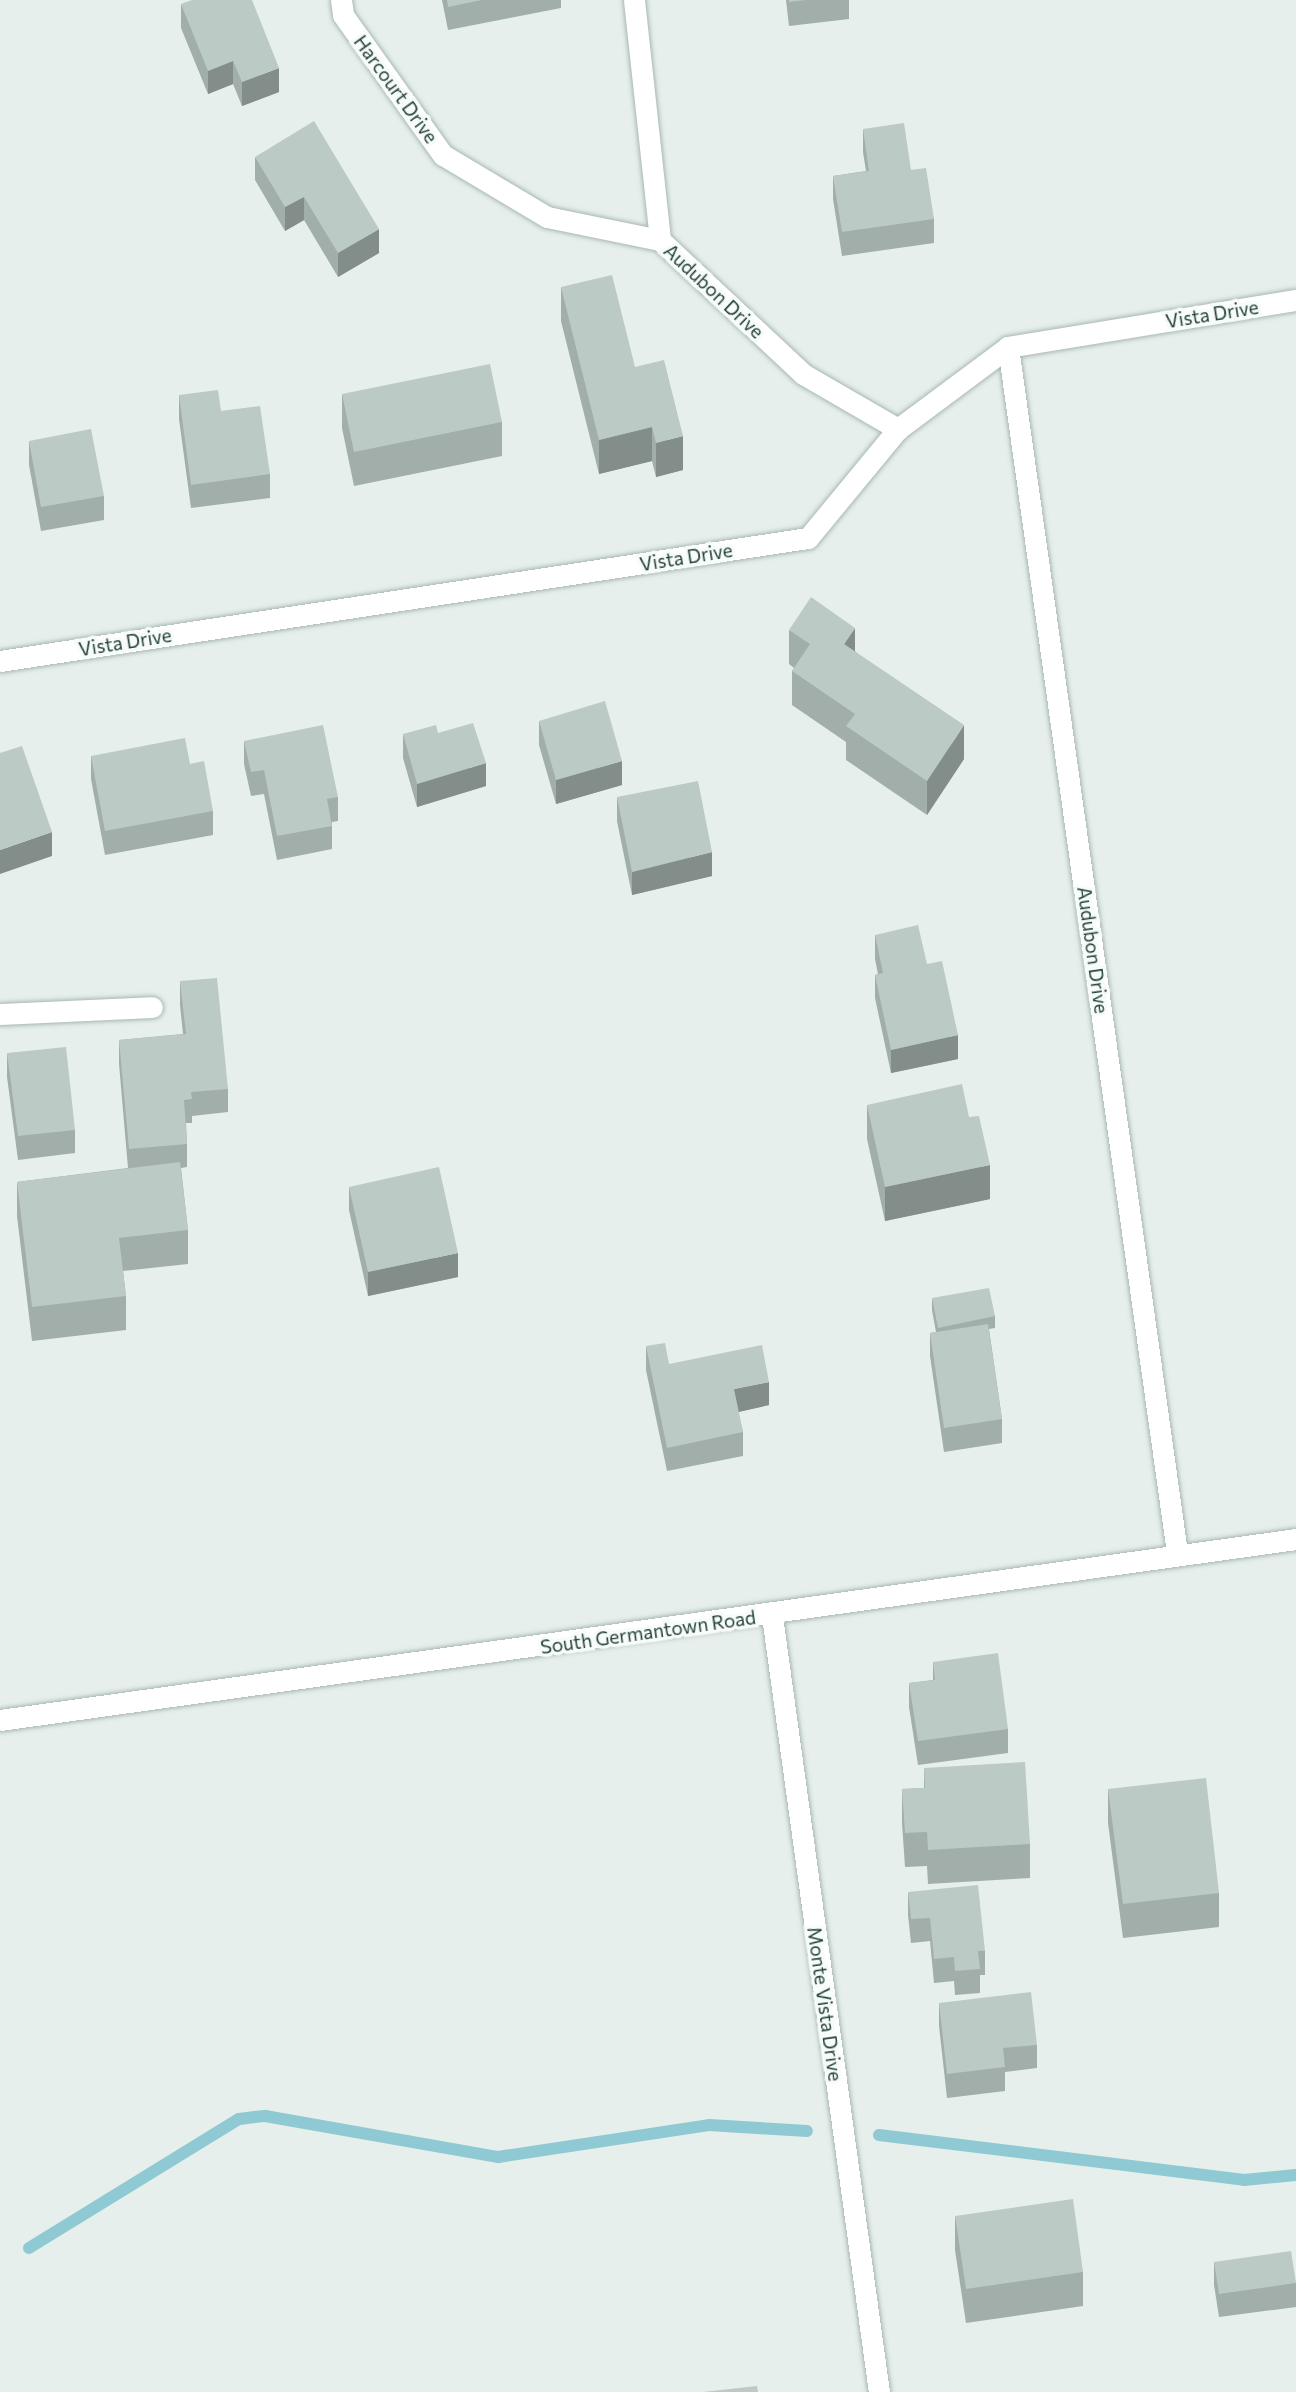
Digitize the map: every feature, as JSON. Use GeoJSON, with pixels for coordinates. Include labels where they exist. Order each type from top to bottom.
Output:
{"type":"FeatureCollection","features":[{"type":"Feature","properties":{"kind":"street","name":"Harcourt Drive"},"geometry":{"type":"LineString","coordinates":[[341,0],[343,15],[443,155],[547,216],[660,240]]}},
{"type":"Feature","properties":{"kind":"street","name":"Audubon Drive"},"geometry":{"type":"LineString","coordinates":[[634,0],[660,240],[803,374],[898,429]]}},
{"type":"Feature","properties":{"kind":"street","name":"Vista Drive"},"geometry":{"type":"LineString","coordinates":[[0,662],[808,538],[898,429],[1008,347],[1296,300]]}},
{"type":"Feature","properties":{"kind":"street","name":"Audubon Drive"},"geometry":{"type":"LineString","coordinates":[[1008,347],[1177,1552]]}},
{"type":"Feature","properties":{"kind":"street"},"geometry":{"type":"LineString","coordinates":[[0,1014],[152,1007]]}},
{"type":"Feature","properties":{"kind":"street","name":"South Germantown Road"},"geometry":{"type":"LineString","coordinates":[[0,1720],[772,1616],[1177,1552],[1296,1539]]}},
{"type":"Feature","properties":{"kind":"street","name":"Monte Vista Drive"},"geometry":{"type":"LineString","coordinates":[[772,1616],[879,2392]]}},
{"type":"Feature","properties":{"kind":"building"},"geometry":{"type":"Polygon","coordinates":[[[192,0],[252,0],[279,68],[242,82],[233,61],[208,71],[181,4],[192,0]]]}},
{"type":"Feature","properties":{"kind":"building"},"geometry":{"type":"Polygon","coordinates":[[[447,0],[482,0],[448,7],[447,0]]]}},
{"type":"Feature","properties":{"kind":"building"},"geometry":{"type":"Polygon","coordinates":[[[314,121],[379,229],[338,253],[304,197],[285,207],[255,157],[314,121]]]}},
{"type":"Feature","properties":{"kind":"building"},"geometry":{"type":"Polygon","coordinates":[[[904,123],[911,170],[926,168],[934,219],[842,232],[833,176],[869,171],[863,129],[904,123]]]}},
{"type":"Feature","properties":{"kind":"building"},"geometry":{"type":"Polygon","coordinates":[[[612,275],[635,367],[664,360],[683,436],[656,443],[652,427],[599,440],[561,287],[612,275]]]}},
{"type":"Feature","properties":{"kind":"building"},"geometry":{"type":"Polygon","coordinates":[[[490,364],[502,422],[354,452],[342,394],[490,364]]]}},
{"type":"Feature","properties":{"kind":"building"},"geometry":{"type":"Polygon","coordinates":[[[218,390],[221,411],[260,406],[270,474],[191,485],[179,395],[218,390]]]}},
{"type":"Feature","properties":{"kind":"building"},"geometry":{"type":"Polygon","coordinates":[[[91,429],[104,496],[41,507],[29,441],[91,429]]]}},
{"type":"Feature","properties":{"kind":"building"},"geometry":{"type":"Polygon","coordinates":[[[811,597],[855,628],[844,644],[964,725],[927,781],[846,726],[855,714],[792,671],[810,644],[789,630],[811,597]]]}},
{"type":"Feature","properties":{"kind":"building"},"geometry":{"type":"Polygon","coordinates":[[[605,701],[622,761],[556,780],[539,721],[605,701]]]}},
{"type":"Feature","properties":{"kind":"building"},"geometry":{"type":"Polygon","coordinates":[[[473,723],[486,763],[417,784],[403,734],[436,725],[438,733],[473,723]]]}},
{"type":"Feature","properties":{"kind":"building"},"geometry":{"type":"Polygon","coordinates":[[[323,725],[338,797],[327,799],[332,826],[277,836],[264,770],[251,772],[244,741],[323,725]]]}},
{"type":"Feature","properties":{"kind":"building"},"geometry":{"type":"Polygon","coordinates":[[[185,738],[190,764],[204,761],[213,811],[105,831],[91,756],[185,738]]]}},
{"type":"Feature","properties":{"kind":"building"},"geometry":{"type":"Polygon","coordinates":[[[22,746],[52,832],[0,850],[0,753],[22,746]]]}},
{"type":"Feature","properties":{"kind":"building"},"geometry":{"type":"Polygon","coordinates":[[[698,781],[712,852],[632,872],[617,797],[698,781]]]}},
{"type":"Feature","properties":{"kind":"building"},"geometry":{"type":"Polygon","coordinates":[[[918,925],[927,964],[942,961],[958,1035],[891,1050],[875,975],[883,973],[875,935],[918,925]]]}},
{"type":"Feature","properties":{"kind":"building"},"geometry":{"type":"Polygon","coordinates":[[[217,978],[228,1089],[191,1092],[192,1099],[184,1100],[187,1144],[129,1149],[119,1040],[186,1034],[180,981],[217,978]]]}},
{"type":"Feature","properties":{"kind":"building"},"geometry":{"type":"Polygon","coordinates":[[[66,1047],[75,1130],[18,1136],[7,1053],[66,1047]]]}},
{"type":"Feature","properties":{"kind":"building"},"geometry":{"type":"Polygon","coordinates":[[[962,1084],[969,1117],[979,1116],[990,1165],[885,1187],[867,1105],[962,1084]]]}},
{"type":"Feature","properties":{"kind":"building"},"geometry":{"type":"Polygon","coordinates":[[[180,1162],[188,1230],[119,1238],[126,1296],[32,1307],[17,1182],[180,1162]]]}},
{"type":"Feature","properties":{"kind":"building"},"geometry":{"type":"Polygon","coordinates":[[[439,1167],[458,1253],[368,1272],[349,1187],[439,1167]]]}},
{"type":"Feature","properties":{"kind":"building"},"geometry":{"type":"Polygon","coordinates":[[[989,1288],[995,1316],[938,1328],[932,1298],[989,1288]]]}},
{"type":"Feature","properties":{"kind":"building"},"geometry":{"type":"Polygon","coordinates":[[[988,1324],[1002,1419],[944,1428],[930,1333],[988,1324]]]}},
{"type":"Feature","properties":{"kind":"building"},"geometry":{"type":"Polygon","coordinates":[[[665,1343],[669,1364],[762,1345],[769,1382],[734,1389],[743,1432],[667,1448],[646,1346],[665,1343]]]}},
{"type":"Feature","properties":{"kind":"building"},"geometry":{"type":"Polygon","coordinates":[[[998,1653],[1008,1729],[918,1741],[909,1683],[935,1680],[933,1662],[998,1653]]]}},
{"type":"Feature","properties":{"kind":"building"},"geometry":{"type":"Polygon","coordinates":[[[1025,1762],[1030,1844],[928,1850],[927,1832],[905,1833],[902,1789],[925,1788],[924,1768],[1025,1762]]]}},
{"type":"Feature","properties":{"kind":"building"},"geometry":{"type":"Polygon","coordinates":[[[1206,1778],[1219,1893],[1123,1904],[1108,1789],[1206,1778]]]}},
{"type":"Feature","properties":{"kind":"building"},"geometry":{"type":"Polygon","coordinates":[[[978,1885],[985,1951],[978,1951],[980,1969],[955,1971],[954,1957],[934,1959],[930,1918],[911,1919],[908,1892],[978,1885]]]}},
{"type":"Feature","properties":{"kind":"building"},"geometry":{"type":"Polygon","coordinates":[[[1031,1992],[1037,2045],[1003,2048],[1005,2067],[947,2074],[939,2003],[1031,1992]]]}},
{"type":"Feature","properties":{"kind":"building"},"geometry":{"type":"Polygon","coordinates":[[[1073,2199],[1083,2272],[966,2289],[955,2216],[1073,2199]]]}},
{"type":"Feature","properties":{"kind":"building"},"geometry":{"type":"Polygon","coordinates":[[[1291,2251],[1296,2283],[1219,2294],[1214,2262],[1291,2251]]]}},
{"type":"Feature","properties":{"kind":"building"},"geometry":{"type":"Polygon","coordinates":[[[757,2386],[758,2392],[703,2392],[757,2386]]]}},
{"type":"Feature","properties":{"kind":"waterway"},"geometry":{"type":"LineString","coordinates":[[29,2248],[239,2119],[265,2116],[498,2157],[709,2125],[807,2131]]}},
{"type":"Feature","properties":{"kind":"waterway"},"geometry":{"type":"LineString","coordinates":[[879,2135],[1244,2180],[1296,2175]]}}]}
